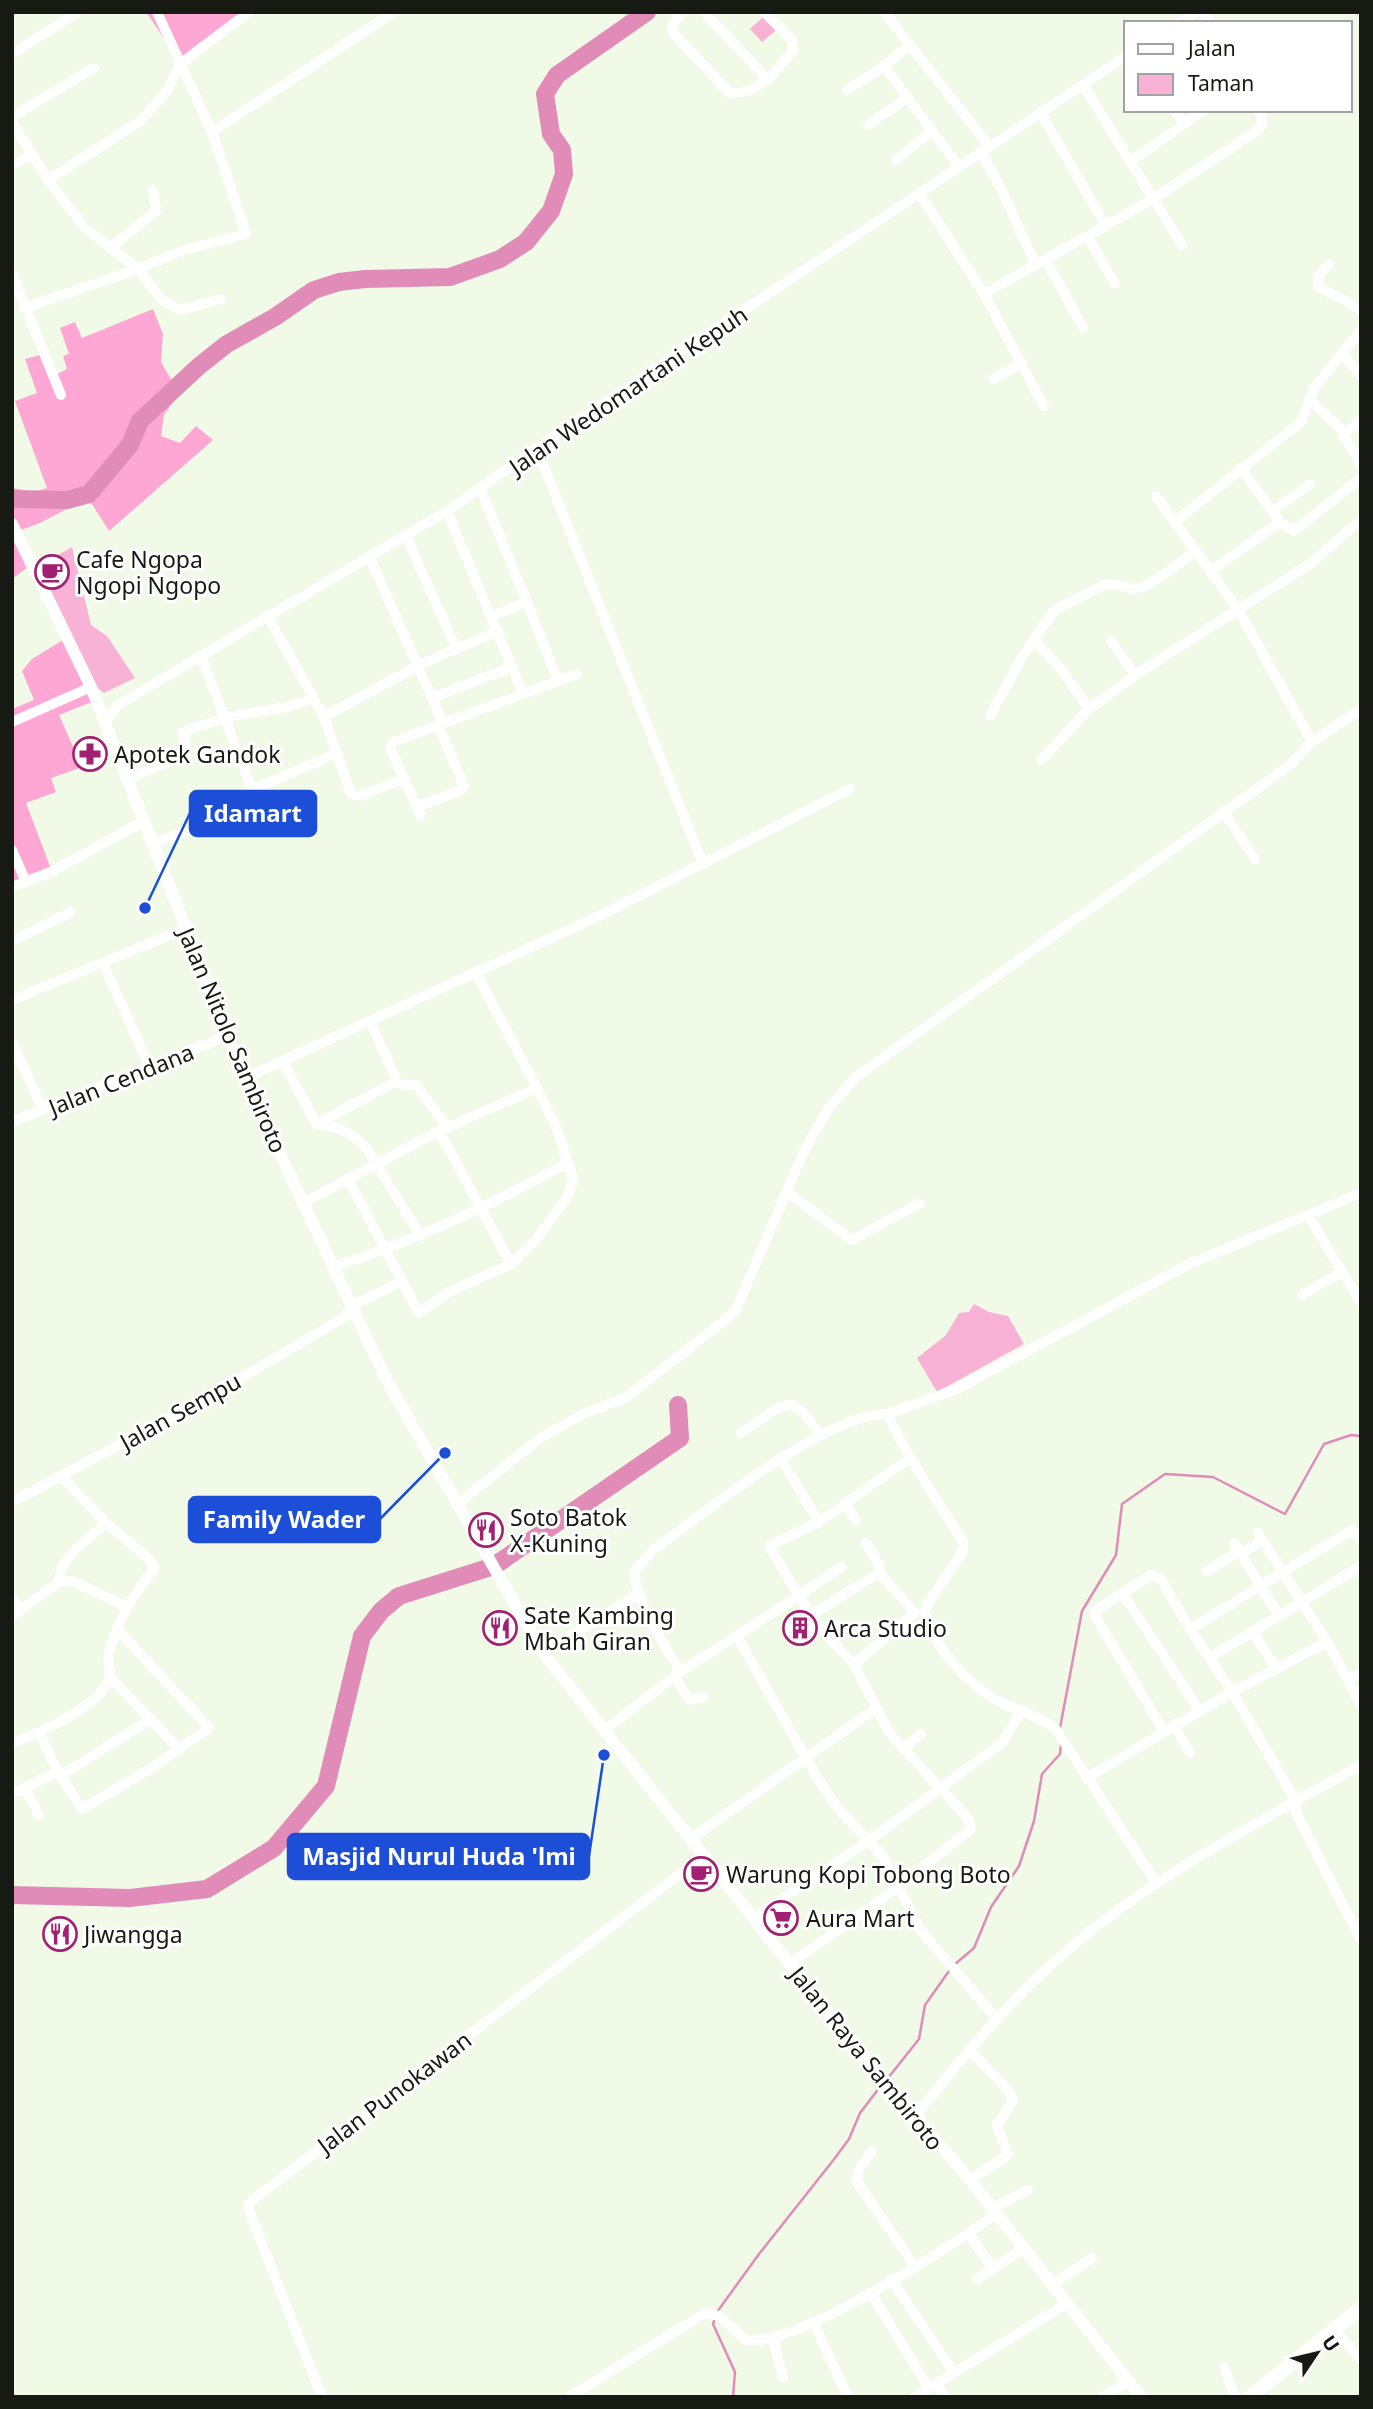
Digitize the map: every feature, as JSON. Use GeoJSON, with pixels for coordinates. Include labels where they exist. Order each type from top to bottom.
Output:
{"type":"FeatureCollection","features":[{"type":"Feature","properties":{"kind":"main road"},"geometry":{"type":"LineString","coordinates":[[1250,2397],[1361,2308]]}},
{"type":"Feature","properties":{"kind":"street"},"geometry":{"type":"LineString","coordinates":[[12,54],[78,12]]}},
{"type":"Feature","properties":{"kind":"street"},"geometry":{"type":"LineString","coordinates":[[24,307],[138,269],[181,251],[246,234],[212,132],[157,12]]}},
{"type":"Feature","properties":{"kind":"street"},"geometry":{"type":"LineString","coordinates":[[48,180],[150,112],[167,91],[180,64],[249,12]]}},
{"type":"Feature","properties":{"kind":"street"},"geometry":{"type":"LineString","coordinates":[[212,132],[394,12]]}},
{"type":"Feature","properties":{"kind":"street"},"geometry":{"type":"LineString","coordinates":[[682,12],[671,30],[726,91],[747,92],[768,80],[789,58],[794,45],[764,12]]}},
{"type":"Feature","properties":{"kind":"street"},"geometry":{"type":"LineString","coordinates":[[705,12],[768,80]]}},
{"type":"Feature","properties":{"kind":"street"},"geometry":{"type":"LineString","coordinates":[[884,12],[989,146]]}},
{"type":"Feature","properties":{"kind":"street"},"geometry":{"type":"LineString","coordinates":[[847,90],[909,46]]}},
{"type":"Feature","properties":{"kind":"street","name":"Jalan Wedomartani Kepuh"},"geometry":{"type":"LineString","coordinates":[[105,722],[118,705],[447,511],[980,152],[1124,58]]}},
{"type":"Feature","properties":{"kind":"street"},"geometry":{"type":"LineString","coordinates":[[884,66],[959,167]]}},
{"type":"Feature","properties":{"kind":"street"},"geometry":{"type":"LineString","coordinates":[[94,68],[12,120],[31,155],[84,227],[138,269],[152,289],[174,309],[186,310],[220,299]]}},
{"type":"Feature","properties":{"kind":"street"},"geometry":{"type":"LineString","coordinates":[[1083,85],[1182,245]]}},
{"type":"Feature","properties":{"kind":"street"},"geometry":{"type":"LineString","coordinates":[[868,125],[908,98]]}},
{"type":"Feature","properties":{"kind":"street"},"geometry":{"type":"LineString","coordinates":[[1040,112],[1106,226]]}},
{"type":"Feature","properties":{"kind":"street"},"geometry":{"type":"LineString","coordinates":[[1176,112],[1184,124]]}},
{"type":"Feature","properties":{"kind":"street"},"geometry":{"type":"LineString","coordinates":[[1130,162],[1201,112]]}},
{"type":"Feature","properties":{"kind":"street"},"geometry":{"type":"LineString","coordinates":[[984,294],[1153,199],[1258,130],[1263,122],[1260,112]]}},
{"type":"Feature","properties":{"kind":"street"},"geometry":{"type":"LineString","coordinates":[[896,160],[931,131]]}},
{"type":"Feature","properties":{"kind":"street"},"geometry":{"type":"LineString","coordinates":[[980,152],[996,176],[1011,217],[1083,328]]}},
{"type":"Feature","properties":{"kind":"street"},"geometry":{"type":"LineString","coordinates":[[12,165],[31,155]]}},
{"type":"Feature","properties":{"kind":"street"},"geometry":{"type":"LineString","coordinates":[[110,248],[153,216],[157,206],[153,191]]}},
{"type":"Feature","properties":{"kind":"street"},"geometry":{"type":"LineString","coordinates":[[920,194],[984,294],[1044,406]]}},
{"type":"Feature","properties":{"kind":"street"},"geometry":{"type":"LineString","coordinates":[[1088,237],[1115,284]]}},
{"type":"Feature","properties":{"kind":"street"},"geometry":{"type":"LineString","coordinates":[[1329,264],[1318,276],[1318,285],[1361,310]]}},
{"type":"Feature","properties":{"kind":"street"},"geometry":{"type":"LineString","coordinates":[[12,274],[61,395]]}},
{"type":"Feature","properties":{"kind":"street"},"geometry":{"type":"LineString","coordinates":[[1176,521],[1301,422],[1309,399],[1361,330]]}},
{"type":"Feature","properties":{"kind":"street"},"geometry":{"type":"LineString","coordinates":[[1342,353],[1361,376]]}},
{"type":"Feature","properties":{"kind":"street"},"geometry":{"type":"LineString","coordinates":[[994,379],[1022,363]]}},
{"type":"Feature","properties":{"kind":"street"},"geometry":{"type":"LineString","coordinates":[[1309,399],[1344,432],[1344,439],[1361,464]]}},
{"type":"Feature","properties":{"kind":"street"},"geometry":{"type":"LineString","coordinates":[[1344,432],[1361,421]]}},
{"type":"Feature","properties":{"kind":"street"},"geometry":{"type":"LineString","coordinates":[[537,449],[703,864]]}},
{"type":"Feature","properties":{"kind":"street"},"geometry":{"type":"LineString","coordinates":[[1241,468],[1280,522],[1291,531],[1296,530],[1361,478]]}},
{"type":"Feature","properties":{"kind":"street"},"geometry":{"type":"LineString","coordinates":[[1273,512],[1310,484]]}},
{"type":"Feature","properties":{"kind":"street"},"geometry":{"type":"LineString","coordinates":[[481,488],[558,681]]}},
{"type":"Feature","properties":{"kind":"street"},"geometry":{"type":"LineString","coordinates":[[1156,496],[1239,611],[1312,742]]}},
{"type":"Feature","properties":{"kind":"street"},"geometry":{"type":"LineString","coordinates":[[447,511],[523,694]]}},
{"type":"Feature","properties":{"kind":"street"},"geometry":{"type":"LineString","coordinates":[[1041,760],[1089,709],[1135,676],[1310,564],[1361,520]]}},
{"type":"Feature","properties":{"kind":"street"},"geometry":{"type":"LineString","coordinates":[[1211,572],[1280,522]]}},
{"type":"Feature","properties":{"kind":"street","name":"Jalan Nitolo Sambiroto"},"geometry":{"type":"LineString","coordinates":[[12,524],[91,687],[245,1078],[352,1312],[387,1381],[478,1544]]}},
{"type":"Feature","properties":{"kind":"street"},"geometry":{"type":"LineString","coordinates":[[406,536],[456,648]]}},
{"type":"Feature","properties":{"kind":"street"},"geometry":{"type":"LineString","coordinates":[[990,716],[1034,640],[1059,608],[1106,584],[1115,582],[1128,589],[1144,586],[1196,551]]}},
{"type":"Feature","properties":{"kind":"street"},"geometry":{"type":"LineString","coordinates":[[369,556],[419,665],[432,698],[441,724],[464,786],[419,811],[390,745],[441,724],[576,674]]}},
{"type":"Feature","properties":{"kind":"street"},"geometry":{"type":"LineString","coordinates":[[492,616],[527,602]]}},
{"type":"Feature","properties":{"kind":"street"},"geometry":{"type":"LineString","coordinates":[[267,615],[324,717],[351,794],[355,796],[404,779]]}},
{"type":"Feature","properties":{"kind":"street"},"geometry":{"type":"LineString","coordinates":[[324,717],[419,665],[498,631]]}},
{"type":"Feature","properties":{"kind":"street"},"geometry":{"type":"LineString","coordinates":[[1034,640],[1061,668],[1089,709]]}},
{"type":"Feature","properties":{"kind":"street"},"geometry":{"type":"LineString","coordinates":[[1111,641],[1135,676]]}},
{"type":"Feature","properties":{"kind":"street"},"geometry":{"type":"LineString","coordinates":[[201,656],[253,790],[259,802],[276,819]]}},
{"type":"Feature","properties":{"kind":"street"},"geometry":{"type":"LineString","coordinates":[[432,698],[512,667]]}},
{"type":"Feature","properties":{"kind":"street"},"geometry":{"type":"LineString","coordinates":[[12,722],[91,687]]}},
{"type":"Feature","properties":{"kind":"street"},"geometry":{"type":"LineString","coordinates":[[128,779],[187,754],[183,732],[226,718],[283,708],[313,699]]}},
{"type":"Feature","properties":{"kind":"street"},"geometry":{"type":"LineString","coordinates":[[97,703],[118,705]]}},
{"type":"Feature","properties":{"kind":"street"},"geometry":{"type":"LineString","coordinates":[[456,1505],[539,1439],[581,1415],[627,1397],[734,1312],[804,1151],[829,1108],[856,1077],[1290,765],[1312,742],[1361,709]]}},
{"type":"Feature","properties":{"kind":"street"},"geometry":{"type":"LineString","coordinates":[[253,790],[337,752]]}},
{"type":"Feature","properties":{"kind":"street"},"geometry":{"type":"LineString","coordinates":[[245,1078],[703,864],[850,789]]}},
{"type":"Feature","properties":{"kind":"street"},"geometry":{"type":"LineString","coordinates":[[153,844],[259,802]]}},
{"type":"Feature","properties":{"kind":"street"},"geometry":{"type":"LineString","coordinates":[[1223,811],[1255,859]]}},
{"type":"Feature","properties":{"kind":"street"},"geometry":{"type":"LineString","coordinates":[[12,887],[144,821]]}},
{"type":"Feature","properties":{"kind":"street"},"geometry":{"type":"LineString","coordinates":[[12,850],[26,882]]}},
{"type":"Feature","properties":{"kind":"street"},"geometry":{"type":"LineString","coordinates":[[12,941],[71,912]]}},
{"type":"Feature","properties":{"kind":"street"},"geometry":{"type":"LineString","coordinates":[[12,1000],[187,928]]}},
{"type":"Feature","properties":{"kind":"street"},"geometry":{"type":"LineString","coordinates":[[103,963],[150,1068]]}},
{"type":"Feature","properties":{"kind":"street"},"geometry":{"type":"LineString","coordinates":[[348,1179],[419,1313],[449,1292],[511,1264],[535,1241],[566,1199],[573,1180],[558,1131],[475,971]]}},
{"type":"Feature","properties":{"kind":"street"},"geometry":{"type":"LineString","coordinates":[[370,1021],[397,1081],[401,1085],[416,1084],[444,1130],[480,1211],[511,1264]]}},
{"type":"Feature","properties":{"kind":"street","name":"Jalan Cendana"},"geometry":{"type":"LineString","coordinates":[[12,1122],[229,1035]]}},
{"type":"Feature","properties":{"kind":"street"},"geometry":{"type":"LineString","coordinates":[[12,1042],[43,1110]]}},
{"type":"Feature","properties":{"kind":"street"},"geometry":{"type":"LineString","coordinates":[[283,1062],[317,1125]]}},
{"type":"Feature","properties":{"kind":"street"},"geometry":{"type":"LineString","coordinates":[[317,1125],[397,1081]]}},
{"type":"Feature","properties":{"kind":"street"},"geometry":{"type":"LineString","coordinates":[[303,1203],[444,1130],[537,1088]]}},
{"type":"Feature","properties":{"kind":"street"},"geometry":{"type":"LineString","coordinates":[[317,1125],[332,1125],[360,1141],[420,1235]]}},
{"type":"Feature","properties":{"kind":"street"},"geometry":{"type":"LineString","coordinates":[[333,1267],[386,1251],[480,1211],[567,1163]]}},
{"type":"Feature","properties":{"kind":"street"},"geometry":{"type":"LineString","coordinates":[[787,1192],[852,1240],[920,1203]]}},
{"type":"Feature","properties":{"kind":"street"},"geometry":{"type":"LineString","coordinates":[[704,1697],[690,1700],[640,1593],[635,1571],[653,1550],[781,1459],[858,1416],[887,1414],[957,1389],[1141,1288],[1361,1193]]}},
{"type":"Feature","properties":{"kind":"street"},"geometry":{"type":"LineString","coordinates":[[1308,1215],[1361,1303]]}},
{"type":"Feature","properties":{"kind":"street"},"geometry":{"type":"LineString","coordinates":[[1302,1295],[1342,1272]]}},
{"type":"Feature","properties":{"kind":"street","name":"Jalan Sempu"},"geometry":{"type":"LineString","coordinates":[[12,1502],[211,1396],[402,1281]]}},
{"type":"Feature","properties":{"kind":"street"},"geometry":{"type":"LineString","coordinates":[[741,1433],[776,1409],[790,1404],[802,1411],[821,1435]]}},
{"type":"Feature","properties":{"kind":"street"},"geometry":{"type":"LineString","coordinates":[[854,1664],[915,1613],[926,1608],[963,1551],[963,1542],[887,1414]]}},
{"type":"Feature","properties":{"kind":"street"},"geometry":{"type":"LineString","coordinates":[[790,1964],[971,1829],[968,1818],[904,1748],[875,1709],[868,1689],[854,1664],[811,1615],[769,1546],[819,1522],[911,1458]]}},
{"type":"Feature","properties":{"kind":"street"},"geometry":{"type":"LineString","coordinates":[[781,1459],[819,1522]]}},
{"type":"Feature","properties":{"kind":"street"},"geometry":{"type":"LineString","coordinates":[[61,1476],[106,1523],[149,1559],[154,1569],[125,1606],[108,1659],[111,1678],[180,1750]]}},
{"type":"Feature","properties":{"kind":"street"},"geometry":{"type":"LineString","coordinates":[[846,1505],[856,1520]]}},
{"type":"Feature","properties":{"kind":"street"},"geometry":{"type":"LineString","coordinates":[[59,1582],[61,1569],[67,1560],[106,1523]]}},
{"type":"Feature","properties":{"kind":"street"},"geometry":{"type":"LineString","coordinates":[[1190,1629],[1353,1530],[1361,1540]]}},
{"type":"Feature","properties":{"kind":"street"},"geometry":{"type":"LineString","coordinates":[[1207,1572],[1261,1536],[1327,1642],[1361,1704]]}},
{"type":"Feature","properties":{"kind":"street"},"geometry":{"type":"LineString","coordinates":[[866,1543],[879,1564],[879,1573],[915,1613]]}},
{"type":"Feature","properties":{"kind":"street","name":"Jalan Raya Sambiroto"},"geometry":{"type":"LineString","coordinates":[[478,1544],[543,1653],[790,1964],[970,2180],[1141,2397]]}},
{"type":"Feature","properties":{"kind":"street"},"geometry":{"type":"LineString","coordinates":[[1238,1549],[1279,1616]]}},
{"type":"Feature","properties":{"kind":"street"},"geometry":{"type":"LineString","coordinates":[[606,1729],[677,1674],[841,1566]]}},
{"type":"Feature","properties":{"kind":"street"},"geometry":{"type":"LineString","coordinates":[[1209,1658],[1361,1566]]}},
{"type":"Feature","properties":{"kind":"street"},"geometry":{"type":"LineString","coordinates":[[811,1615],[879,1573]]}},
{"type":"Feature","properties":{"kind":"street"},"geometry":{"type":"LineString","coordinates":[[1163,1730],[1095,1616],[1096,1611],[1151,1575],[1160,1578],[1232,1692],[1296,1801],[1296,1812],[1361,1940]]}},
{"type":"Feature","properties":{"kind":"street"},"geometry":{"type":"LineString","coordinates":[[12,1597],[17,1613],[59,1582],[72,1581],[125,1606]]}},
{"type":"Feature","properties":{"kind":"street"},"geometry":{"type":"LineString","coordinates":[[543,1653],[640,1593]]}},
{"type":"Feature","properties":{"kind":"street"},"geometry":{"type":"LineString","coordinates":[[1123,1594],[1199,1710]]}},
{"type":"Feature","properties":{"kind":"street"},"geometry":{"type":"LineString","coordinates":[[926,1608],[927,1620],[947,1655],[993,1699],[1037,1715],[1055,1728],[1157,1884]]}},
{"type":"Feature","properties":{"kind":"street"},"geometry":{"type":"LineString","coordinates":[[40,1734],[76,1803],[85,1809],[180,1750],[209,1726],[117,1629]]}},
{"type":"Feature","properties":{"kind":"street"},"geometry":{"type":"LineString","coordinates":[[1253,1633],[1276,1668]]}},
{"type":"Feature","properties":{"kind":"street"},"geometry":{"type":"LineString","coordinates":[[737,1636],[808,1757],[816,1776],[837,1807],[870,1840],[899,1883],[921,1931],[956,1975],[997,2019]]}},
{"type":"Feature","properties":{"kind":"street"},"geometry":{"type":"LineString","coordinates":[[1087,1778],[1173,1724],[1327,1642]]}},
{"type":"Feature","properties":{"kind":"street"},"geometry":{"type":"LineString","coordinates":[[1347,1680],[1361,1673]]}},
{"type":"Feature","properties":{"kind":"street"},"geometry":{"type":"LineString","coordinates":[[12,1743],[40,1734],[82,1708],[111,1678]]}},
{"type":"Feature","properties":{"kind":"street"},"geometry":{"type":"LineString","coordinates":[[692,1838],[875,1709]]}},
{"type":"Feature","properties":{"kind":"street"},"geometry":{"type":"LineString","coordinates":[[755,1917],[870,1840],[1003,1742],[1021,1711]]}},
{"type":"Feature","properties":{"kind":"street"},"geometry":{"type":"LineString","coordinates":[[12,1794],[59,1774],[150,1720]]}},
{"type":"Feature","properties":{"kind":"street"},"geometry":{"type":"LineString","coordinates":[[1173,1724],[1190,1754]]}},
{"type":"Feature","properties":{"kind":"street"},"geometry":{"type":"LineString","coordinates":[[904,1748],[921,1734]]}},
{"type":"Feature","properties":{"kind":"street"},"geometry":{"type":"LineString","coordinates":[[915,2116],[997,2019],[1070,1948],[1157,1884],[1361,1765]]}},
{"type":"Feature","properties":{"kind":"street"},"geometry":{"type":"LineString","coordinates":[[26,1788],[40,1815]]}},
{"type":"Feature","properties":{"kind":"street","name":"Jalan Punokawan"},"geometry":{"type":"LineString","coordinates":[[322,2397],[248,2208],[250,2202],[705,1855]]}},
{"type":"Feature","properties":{"kind":"street"},"geometry":{"type":"LineString","coordinates":[[969,2050],[1008,2090],[1013,2100],[997,2125],[1008,2155],[970,2180]]}},
{"type":"Feature","properties":{"kind":"street"},"geometry":{"type":"LineString","coordinates":[[872,2151],[858,2171],[857,2182],[914,2265]]}},
{"type":"Feature","properties":{"kind":"street"},"geometry":{"type":"LineString","coordinates":[[569,2397],[705,2313],[716,2315],[746,2340],[774,2339],[813,2322],[968,2234],[994,2211],[1028,2190]]}},
{"type":"Feature","properties":{"kind":"street"},"geometry":{"type":"LineString","coordinates":[[968,2234],[993,2269]]}},
{"type":"Feature","properties":{"kind":"street"},"geometry":{"type":"LineString","coordinates":[[977,2279],[1023,2249]]}},
{"type":"Feature","properties":{"kind":"street"},"geometry":{"type":"LineString","coordinates":[[1053,2284],[1092,2258]]}},
{"type":"Feature","properties":{"kind":"street"},"geometry":{"type":"LineString","coordinates":[[891,2279],[954,2373]]}},
{"type":"Feature","properties":{"kind":"street"},"geometry":{"type":"LineString","coordinates":[[870,2292],[932,2386],[945,2397]]}},
{"type":"Feature","properties":{"kind":"street"},"geometry":{"type":"LineString","coordinates":[[915,2397],[1068,2303]]}},
{"type":"Feature","properties":{"kind":"street"},"geometry":{"type":"LineString","coordinates":[[813,2322],[848,2397]]}},
{"type":"Feature","properties":{"kind":"street"},"geometry":{"type":"LineString","coordinates":[[1335,2329],[1361,2360]]}},
{"type":"Feature","properties":{"kind":"street"},"geometry":{"type":"LineString","coordinates":[[774,2339],[783,2377]]}},
{"type":"Feature","properties":{"kind":"street"},"geometry":{"type":"LineString","coordinates":[[1224,2367],[1235,2397]]}},
{"type":"Feature","properties":{"kind":"street"},"geometry":{"type":"LineString","coordinates":[[1103,2397],[1128,2381]]}},
{"type":"Feature","properties":{"kind":"green space"},"geometry":{"type":"Polygon","coordinates":[[[766,14],[779,28],[762,42],[750,29],[766,14]]]}},
{"type":"Feature","properties":{"kind":"green space"},"geometry":{"type":"Polygon","coordinates":[[[72,547],[91,625],[107,636],[135,678],[104,693],[93,685],[35,568],[72,547]]]}},
{"type":"Feature","properties":{"kind":"green space"},"geometry":{"type":"Polygon","coordinates":[[[974,1304],[989,1312],[1008,1316],[1024,1344],[937,1392],[917,1358],[946,1335],[959,1313],[969,1312],[974,1304]]]}},
{"type":"Feature","properties":{"kind":"shaded area"},"geometry":{"type":"Polygon","coordinates":[[[146,12],[247,12],[180,62],[146,12]]]}},
{"type":"Feature","properties":{"kind":"shaded area"},"geometry":{"type":"Polygon","coordinates":[[[153,309],[163,334],[161,362],[179,393],[164,415],[161,436],[180,443],[196,426],[213,440],[109,531],[88,498],[40,523],[13,533],[28,567],[12,579],[12,488],[35,492],[47,488],[15,401],[37,393],[25,359],[44,354],[53,376],[67,369],[63,356],[69,354],[60,328],[75,322],[82,338],[153,309]]]}},
{"type":"Feature","properties":{"kind":"shaded area"},"geometry":{"type":"Polygon","coordinates":[[[63,640],[94,701],[59,715],[82,767],[51,778],[56,792],[26,803],[51,869],[12,885],[12,709],[34,700],[22,671],[32,659],[63,640]]]}},
{"type":"Feature","properties":{"kind":"waterway"},"geometry":{"type":"LineString","coordinates":[[12,499],[67,500],[89,494],[130,445],[140,421],[199,366],[227,344],[275,317],[314,290],[339,282],[365,279],[450,277],[500,259],[526,242],[551,211],[564,174],[562,150],[551,134],[545,94],[557,75],[647,12]]}},
{"type":"Feature","properties":{"kind":"waterway"},"geometry":{"type":"LineString","coordinates":[[12,1895],[130,1898],[207,1889],[274,1848],[326,1786],[362,1636],[381,1611],[399,1596],[494,1566],[680,1438],[678,1405]]}},
{"type":"Feature","properties":{"kind":"waterway"},"geometry":{"type":"LineString","coordinates":[[1060,1728],[1082,1611],[1116,1555],[1122,1504],[1165,1474],[1213,1477],[1285,1514],[1324,1444],[1351,1435],[1361,1436]]}},
{"type":"Feature","properties":{"kind":"waterway"},"geometry":{"type":"LineString","coordinates":[[954,1965],[974,1948],[991,1907],[1019,1866],[1034,1821],[1042,1774],[1060,1754],[1061,1745]]}},
{"type":"Feature","properties":{"kind":"waterway"},"geometry":{"type":"LineString","coordinates":[[888,2078],[919,2039],[925,2005],[949,1971]]}},
{"type":"Feature","properties":{"kind":"waterway"},"geometry":{"type":"LineString","coordinates":[[717,2312],[849,2139],[860,2113],[883,2083]]}},
{"type":"Feature","properties":{"kind":"waterway"},"geometry":{"type":"LineString","coordinates":[[715,2318],[713,2324],[735,2372],[733,2397]]}},
{"type":"Feature","properties":{"kind":"place","name":"Cafe Ngopa Ngopi Ngopo"},"geometry":{"type":"Point","coordinates":[52,572]}},
{"type":"Feature","properties":{"kind":"place","name":"Apotek Gandok"},"geometry":{"type":"Point","coordinates":[90,754]}},
{"type":"Feature","properties":{"kind":"place","name":"Idamart"},"geometry":{"type":"Point","coordinates":[145,908]}},
{"type":"Feature","properties":{"kind":"place","name":"Family Wader"},"geometry":{"type":"Point","coordinates":[445,1453]}},
{"type":"Feature","properties":{"kind":"place","name":"Soto Batok X-Kuning"},"geometry":{"type":"Point","coordinates":[486,1530]}},
{"type":"Feature","properties":{"kind":"place","name":"Sate Kambing Mbah Giran"},"geometry":{"type":"Point","coordinates":[500,1628]}},
{"type":"Feature","properties":{"kind":"place","name":"Arca Studio"},"geometry":{"type":"Point","coordinates":[800,1628]}},
{"type":"Feature","properties":{"kind":"place","name":"Masjid Nurul Huda 'lmi"},"geometry":{"type":"Point","coordinates":[604,1755]}},
{"type":"Feature","properties":{"kind":"place","name":"Warung Kopi Tobong Boto"},"geometry":{"type":"Point","coordinates":[701,1874]}},
{"type":"Feature","properties":{"kind":"place","name":"Aura Mart"},"geometry":{"type":"Point","coordinates":[781,1918]}},
{"type":"Feature","properties":{"kind":"place","name":"Jiwangga"},"geometry":{"type":"Point","coordinates":[60,1934]}}]}
